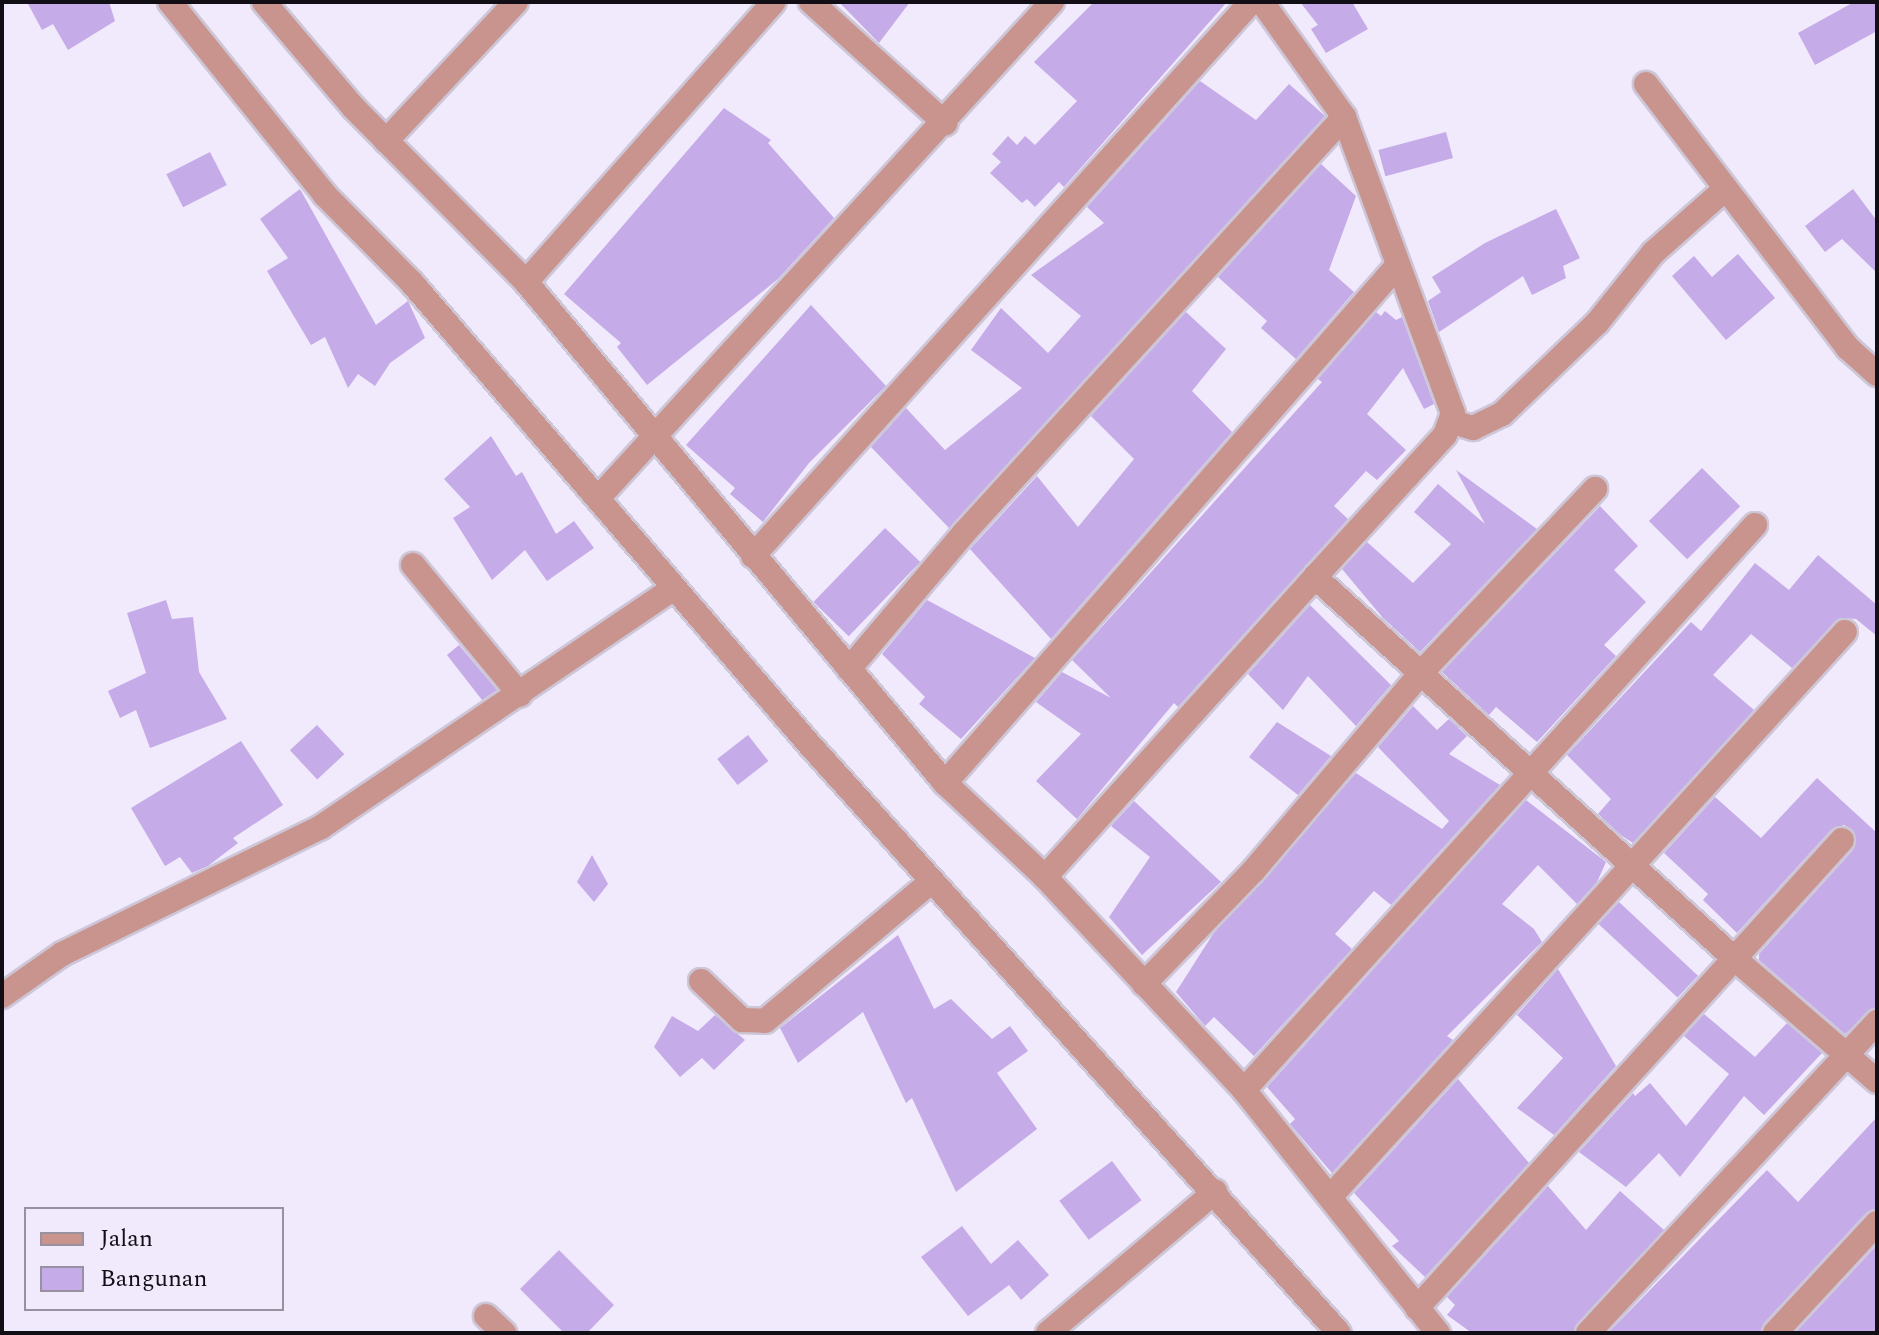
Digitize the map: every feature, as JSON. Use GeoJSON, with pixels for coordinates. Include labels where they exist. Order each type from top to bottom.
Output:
{"type":"FeatureCollection","features":[{"type":"Feature","properties":{"kind":"street"},"geometry":{"type":"LineString","coordinates":[[170,2],[325,195],[412,283],[605,492],[673,589],[1339,1333]]}},
{"type":"Feature","properties":{"kind":"street"},"geometry":{"type":"LineString","coordinates":[[264,2],[386,141],[526,282],[651,445],[753,556],[945,783],[1045,877],[1244,1090],[1438,1333]]}},
{"type":"Feature","properties":{"kind":"street"},"geometry":{"type":"LineString","coordinates":[[386,141],[516,2]]}},
{"type":"Feature","properties":{"kind":"street"},"geometry":{"type":"LineString","coordinates":[[526,282],[774,2]]}},
{"type":"Feature","properties":{"kind":"street"},"geometry":{"type":"LineString","coordinates":[[811,2],[945,123]]}},
{"type":"Feature","properties":{"kind":"street"},"geometry":{"type":"LineString","coordinates":[[605,492],[945,123],[1052,2]]}},
{"type":"Feature","properties":{"kind":"street"},"geometry":{"type":"LineString","coordinates":[[753,556],[1251,2]]}},
{"type":"Feature","properties":{"kind":"street"},"geometry":{"type":"LineString","coordinates":[[1045,877],[1453,422],[1451,400],[1397,266],[1344,117],[1262,2]]}},
{"type":"Feature","properties":{"kind":"street"},"geometry":{"type":"LineString","coordinates":[[1646,84],[1724,190],[1848,348],[1877,374]]}},
{"type":"Feature","properties":{"kind":"street"},"geometry":{"type":"LineString","coordinates":[[849,669],[963,534],[1344,117]]}},
{"type":"Feature","properties":{"kind":"street"},"geometry":{"type":"LineString","coordinates":[[1453,422],[1476,428],[1502,414],[1597,323],[1653,253],[1724,190]]}},
{"type":"Feature","properties":{"kind":"street"},"geometry":{"type":"LineString","coordinates":[[945,783],[1397,266]]}},
{"type":"Feature","properties":{"kind":"street"},"geometry":{"type":"LineString","coordinates":[[1144,984],[1254,870],[1420,674],[1595,489]]}},
{"type":"Feature","properties":{"kind":"street"},"geometry":{"type":"LineString","coordinates":[[1244,1090],[1755,525]]}},
{"type":"Feature","properties":{"kind":"street"},"geometry":{"type":"LineString","coordinates":[[413,565],[520,695]]}},
{"type":"Feature","properties":{"kind":"street"},"geometry":{"type":"LineString","coordinates":[[1315,577],[1735,959],[1877,1081]]}},
{"type":"Feature","properties":{"kind":"street"},"geometry":{"type":"LineString","coordinates":[[2,996],[40,966],[181,893],[321,827],[673,589]]}},
{"type":"Feature","properties":{"kind":"street"},"geometry":{"type":"LineString","coordinates":[[1331,1196],[1845,632]]}},
{"type":"Feature","properties":{"kind":"street"},"geometry":{"type":"LineString","coordinates":[[1417,1308],[1842,840]]}},
{"type":"Feature","properties":{"kind":"street"},"geometry":{"type":"LineString","coordinates":[[701,981],[742,1020],[765,1021],[932,881]]}},
{"type":"Feature","properties":{"kind":"street"},"geometry":{"type":"LineString","coordinates":[[1588,1333],[1877,1022]]}},
{"type":"Feature","properties":{"kind":"street"},"geometry":{"type":"LineString","coordinates":[[1048,1333],[1215,1192]]}},
{"type":"Feature","properties":{"kind":"street"},"geometry":{"type":"LineString","coordinates":[[1775,1333],[1877,1223]]}},
{"type":"Feature","properties":{"kind":"building"},"geometry":{"type":"Polygon","coordinates":[[[27,2],[109,2],[115,21],[68,50],[53,24],[42,30],[27,2]]]}},
{"type":"Feature","properties":{"kind":"building"},"geometry":{"type":"Polygon","coordinates":[[[839,2],[910,2],[879,43],[839,2]]]}},
{"type":"Feature","properties":{"kind":"building"},"geometry":{"type":"Polygon","coordinates":[[[1094,2],[1227,2],[1064,187],[1059,182],[1035,207],[1027,199],[1022,203],[990,173],[1001,162],[992,154],[1008,136],[1017,145],[1025,136],[1035,145],[1077,101],[1034,62],[1094,2]]]}},
{"type":"Feature","properties":{"kind":"building"},"geometry":{"type":"Polygon","coordinates":[[[1300,2],[1352,2],[1368,29],[1326,53],[1311,29],[1318,25],[1300,2]]]}},
{"type":"Feature","properties":{"kind":"building"},"geometry":{"type":"Polygon","coordinates":[[[1854,2],[1877,2],[1877,31],[1815,65],[1798,33],[1854,2]]]}},
{"type":"Feature","properties":{"kind":"building"},"geometry":{"type":"Polygon","coordinates":[[[1200,81],[1256,120],[1289,84],[1325,116],[949,528],[871,447],[906,408],[945,450],[1022,388],[971,350],[1001,308],[1048,353],[1081,316],[1031,275],[1104,223],[1087,207],[1200,81]]]}},
{"type":"Feature","properties":{"kind":"building"},"geometry":{"type":"Polygon","coordinates":[[[724,108],[771,140],[768,143],[834,218],[778,279],[647,385],[617,347],[621,343],[564,294],[724,108]]]}},
{"type":"Feature","properties":{"kind":"building"},"geometry":{"type":"Polygon","coordinates":[[[1446,132],[1453,158],[1385,176],[1378,150],[1446,132]]]}},
{"type":"Feature","properties":{"kind":"building"},"geometry":{"type":"Polygon","coordinates":[[[210,152],[227,185],[183,207],[166,174],[210,152]]]}},
{"type":"Feature","properties":{"kind":"building"},"geometry":{"type":"Polygon","coordinates":[[[1321,164],[1356,196],[1329,270],[1354,292],[1296,359],[1261,328],[1267,321],[1218,277],[1321,164]]]}},
{"type":"Feature","properties":{"kind":"building"},"geometry":{"type":"Polygon","coordinates":[[[300,189],[376,325],[408,301],[425,338],[390,363],[375,386],[358,374],[348,388],[325,337],[311,345],[267,271],[288,258],[260,219],[300,189]]]}},
{"type":"Feature","properties":{"kind":"building"},"geometry":{"type":"Polygon","coordinates":[[[1853,189],[1877,221],[1877,273],[1842,239],[1825,252],[1805,226],[1853,189]]]}},
{"type":"Feature","properties":{"kind":"building"},"geometry":{"type":"Polygon","coordinates":[[[1556,209],[1580,258],[1563,266],[1566,278],[1532,295],[1523,276],[1439,332],[1428,301],[1441,292],[1432,277],[1485,243],[1556,209]]]}},
{"type":"Feature","properties":{"kind":"building"},"geometry":{"type":"Polygon","coordinates":[[[1738,254],[1775,298],[1726,340],[1672,276],[1694,256],[1712,277],[1738,254]]]}},
{"type":"Feature","properties":{"kind":"building"},"geometry":{"type":"Polygon","coordinates":[[[811,305],[886,386],[809,463],[763,522],[730,494],[735,488],[686,445],[811,305]]]}},
{"type":"Feature","properties":{"kind":"building"},"geometry":{"type":"Polygon","coordinates":[[[1385,311],[1396,320],[1402,317],[1434,404],[1424,409],[1403,368],[1367,414],[1406,450],[1377,480],[1366,471],[1334,506],[1348,519],[1178,707],[1174,703],[1077,819],[1036,781],[1081,734],[1036,702],[1062,672],[1111,698],[1072,660],[1322,382],[1318,379],[1376,312],[1381,316],[1385,311]]]}},
{"type":"Feature","properties":{"kind":"building"},"geometry":{"type":"Polygon","coordinates":[[[1186,312],[1226,349],[1192,391],[1232,432],[1051,639],[970,549],[1037,476],[1078,527],[1134,459],[1091,416],[1186,312]]]}},
{"type":"Feature","properties":{"kind":"building"},"geometry":{"type":"Polygon","coordinates":[[[491,436],[516,476],[522,472],[556,534],[574,521],[594,548],[547,581],[525,550],[492,580],[453,518],[470,507],[444,479],[491,436]]]}},
{"type":"Feature","properties":{"kind":"building"},"geometry":{"type":"Polygon","coordinates":[[[1702,468],[1740,506],[1687,559],[1649,521],[1702,468]]]}},
{"type":"Feature","properties":{"kind":"building"},"geometry":{"type":"Polygon","coordinates":[[[1456,470],[1537,529],[1420,652],[1383,618],[1342,569],[1367,542],[1413,583],[1451,544],[1414,512],[1438,484],[1485,524],[1456,470]]]}},
{"type":"Feature","properties":{"kind":"building"},"geometry":{"type":"Polygon","coordinates":[[[1600,506],[1638,546],[1614,570],[1646,602],[1604,645],[1616,656],[1537,742],[1496,707],[1489,715],[1442,672],[1600,506]]]}},
{"type":"Feature","properties":{"kind":"building"},"geometry":{"type":"Polygon","coordinates":[[[885,528],[920,562],[849,636],[813,602],[885,528]]]}},
{"type":"Feature","properties":{"kind":"building"},"geometry":{"type":"Polygon","coordinates":[[[1818,555],[1877,605],[1877,636],[1856,619],[1840,618],[1792,668],[1751,634],[1713,675],[1754,710],[1633,843],[1622,836],[1598,814],[1611,799],[1567,755],[1691,622],[1701,631],[1755,563],[1789,590],[1818,555]]]}},
{"type":"Feature","properties":{"kind":"building"},"geometry":{"type":"Polygon","coordinates":[[[166,600],[172,619],[193,617],[199,672],[227,719],[150,748],[136,710],[120,718],[108,691],[146,673],[127,613],[166,600]]]}},
{"type":"Feature","properties":{"kind":"building"},"geometry":{"type":"Polygon","coordinates":[[[927,600],[1035,658],[961,739],[919,704],[925,697],[882,654],[927,600]]]}},
{"type":"Feature","properties":{"kind":"building"},"geometry":{"type":"Polygon","coordinates":[[[1310,605],[1391,685],[1356,726],[1308,676],[1283,710],[1248,674],[1310,605]]]}},
{"type":"Feature","properties":{"kind":"building"},"geometry":{"type":"Polygon","coordinates":[[[459,645],[497,690],[482,700],[447,655],[459,645]]]}},
{"type":"Feature","properties":{"kind":"building"},"geometry":{"type":"Polygon","coordinates":[[[1413,706],[1437,730],[1449,719],[1467,736],[1449,754],[1500,785],[1391,905],[1374,891],[1335,934],[1352,949],[1254,1056],[1214,1017],[1205,1026],[1176,992],[1213,934],[1356,773],[1442,829],[1449,821],[1378,747],[1413,706]]]}},
{"type":"Feature","properties":{"kind":"building"},"geometry":{"type":"Polygon","coordinates":[[[1277,722],[1331,756],[1298,795],[1249,757],[1277,722]]]}},
{"type":"Feature","properties":{"kind":"building"},"geometry":{"type":"Polygon","coordinates":[[[317,725],[344,754],[317,779],[290,750],[317,725]]]}},
{"type":"Feature","properties":{"kind":"building"},"geometry":{"type":"Polygon","coordinates":[[[748,735],[768,761],[738,785],[717,759],[748,735]]]}},
{"type":"Feature","properties":{"kind":"building"},"geometry":{"type":"Polygon","coordinates":[[[241,741],[283,805],[233,838],[238,843],[208,866],[192,873],[180,857],[165,866],[131,808],[241,741]]]}},
{"type":"Feature","properties":{"kind":"building"},"geometry":{"type":"Polygon","coordinates":[[[1817,778],[1877,833],[1877,1007],[1845,1034],[1759,960],[1759,954],[1853,850],[1853,830],[1844,825],[1831,830],[1737,933],[1703,900],[1708,894],[1664,853],[1715,797],[1761,838],[1817,778]]]}},
{"type":"Feature","properties":{"kind":"building"},"geometry":{"type":"Polygon","coordinates":[[[1526,800],[1606,862],[1597,882],[1577,904],[1538,865],[1502,904],[1534,929],[1542,942],[1447,1036],[1453,1040],[1332,1173],[1290,1124],[1295,1119],[1267,1087],[1526,800]]]}},
{"type":"Feature","properties":{"kind":"building"},"geometry":{"type":"Polygon","coordinates":[[[1134,801],[1221,882],[1142,955],[1109,917],[1150,857],[1111,826],[1134,801]]]}},
{"type":"Feature","properties":{"kind":"building"},"geometry":{"type":"Polygon","coordinates":[[[592,855],[608,884],[594,902],[577,882],[592,855]]]}},
{"type":"Feature","properties":{"kind":"building"},"geometry":{"type":"Polygon","coordinates":[[[1619,902],[1698,976],[1678,998],[1599,924],[1619,902]]]}},
{"type":"Feature","properties":{"kind":"building"},"geometry":{"type":"Polygon","coordinates":[[[898,935],[934,1009],[951,999],[992,1039],[1010,1026],[1028,1051],[997,1073],[1037,1129],[956,1192],[912,1098],[906,1103],[863,1012],[798,1063],[780,1028],[898,935]]]}},
{"type":"Feature","properties":{"kind":"building"},"geometry":{"type":"Polygon","coordinates":[[[1558,969],[1616,1066],[1554,1135],[1517,1108],[1563,1058],[1517,1015],[1558,969]]]}},
{"type":"Feature","properties":{"kind":"building"},"geometry":{"type":"Polygon","coordinates":[[[1704,1014],[1755,1057],[1787,1023],[1822,1053],[1764,1115],[1744,1096],[1680,1177],[1659,1153],[1626,1187],[1579,1152],[1633,1093],[1635,1096],[1650,1083],[1686,1126],[1729,1074],[1684,1036],[1704,1014]]]}},
{"type":"Feature","properties":{"kind":"building"},"geometry":{"type":"Polygon","coordinates":[[[715,1015],[745,1040],[714,1070],[702,1058],[680,1077],[654,1047],[672,1016],[698,1031],[715,1015]]]}},
{"type":"Feature","properties":{"kind":"building"},"geometry":{"type":"Polygon","coordinates":[[[1458,1079],[1529,1163],[1425,1277],[1392,1246],[1399,1241],[1354,1193],[1458,1079]]]}},
{"type":"Feature","properties":{"kind":"building"},"geometry":{"type":"Polygon","coordinates":[[[1877,1117],[1877,1208],[1866,1213],[1764,1323],[1760,1333],[1608,1333],[1767,1170],[1798,1202],[1877,1117]]]}},
{"type":"Feature","properties":{"kind":"building"},"geometry":{"type":"Polygon","coordinates":[[[1112,1161],[1141,1200],[1089,1240],[1059,1201],[1112,1161]]]}},
{"type":"Feature","properties":{"kind":"building"},"geometry":{"type":"Polygon","coordinates":[[[1548,1186],[1586,1230],[1620,1191],[1664,1230],[1573,1333],[1472,1333],[1447,1315],[1455,1305],[1447,1297],[1548,1186]]]}},
{"type":"Feature","properties":{"kind":"building"},"geometry":{"type":"Polygon","coordinates":[[[962,1226],[991,1264],[1018,1240],[1049,1275],[1021,1300],[1009,1285],[968,1316],[921,1257],[962,1226]]]}},
{"type":"Feature","properties":{"kind":"building"},"geometry":{"type":"Polygon","coordinates":[[[1877,1245],[1877,1333],[1795,1333],[1877,1245]]]}},
{"type":"Feature","properties":{"kind":"building"},"geometry":{"type":"Polygon","coordinates":[[[559,1250],[614,1305],[587,1333],[564,1333],[520,1289],[559,1250]]]}}]}
